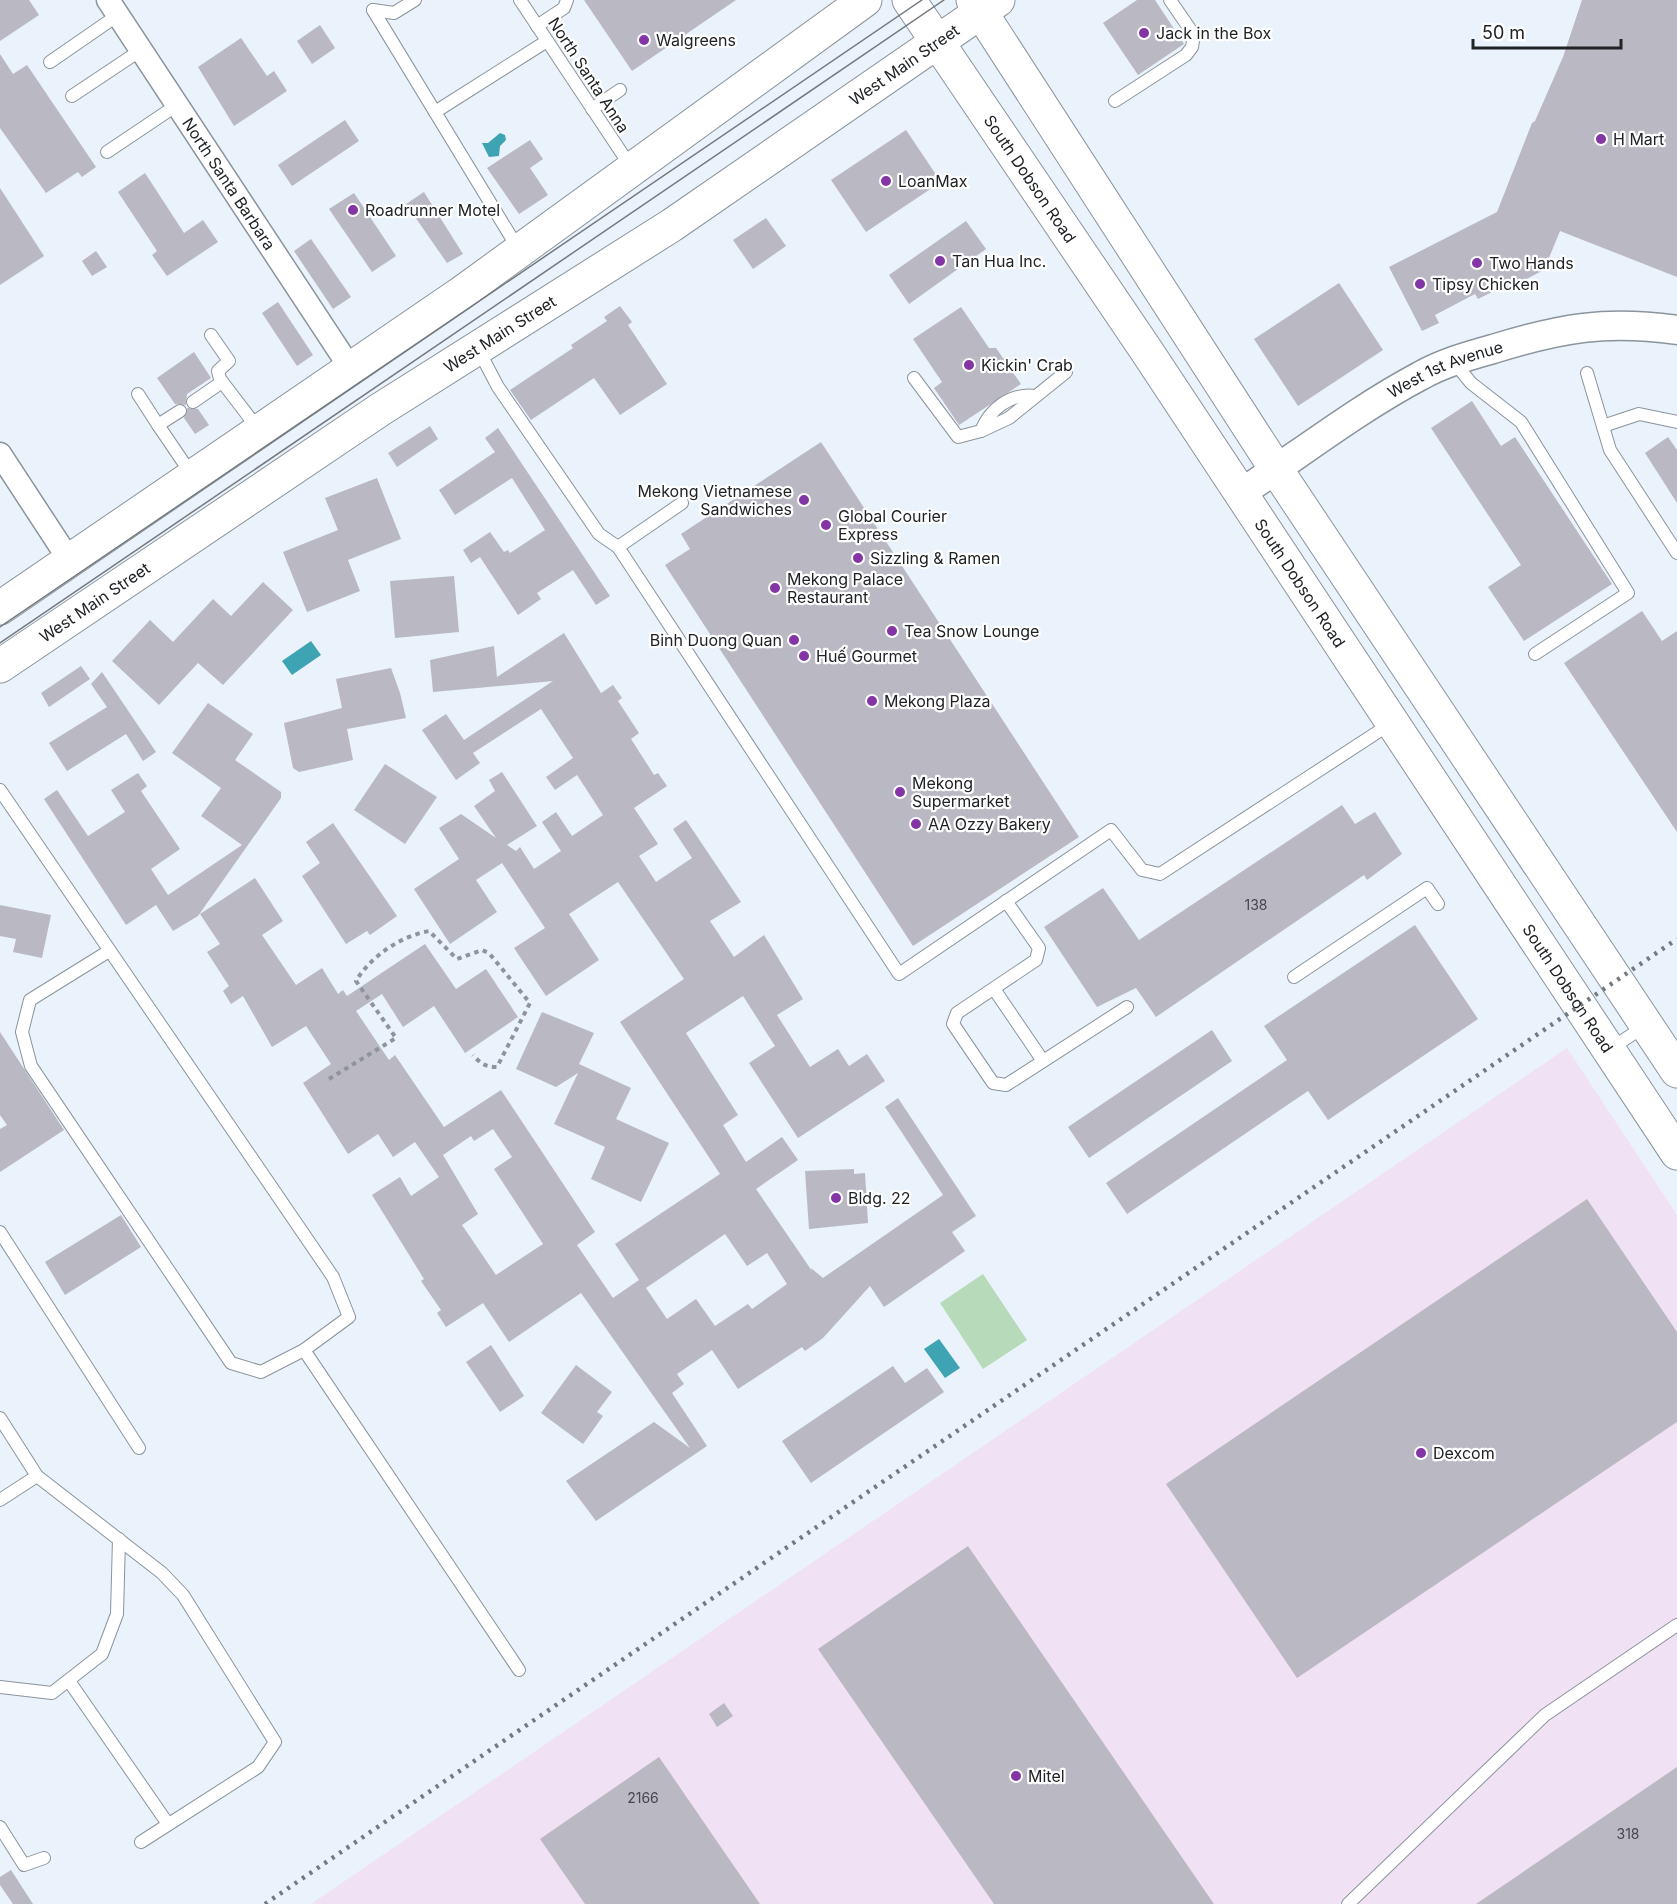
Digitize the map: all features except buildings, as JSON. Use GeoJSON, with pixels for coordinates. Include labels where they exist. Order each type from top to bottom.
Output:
{"type":"FeatureCollection","features":[{"type":"Feature","properties":{"kind":"main road"},"geometry":{"type":"LineString","coordinates":[[0,608],[194,477],[519,251],[865,0]]}},
{"type":"Feature","properties":{"kind":"main road"},"geometry":{"type":"LineString","coordinates":[[984,4],[1276,469],[1677,1071]]}},
{"type":"Feature","properties":{"kind":"main road","name":"West Main Street"},"geometry":{"type":"LineString","coordinates":[[0,666],[215,519],[672,225],[922,20],[984,4]]}},
{"type":"Feature","properties":{"kind":"main road","name":"South Dobson Road"},"geometry":{"type":"LineString","coordinates":[[922,20],[1241,493],[1677,1153]]}},
{"type":"Feature","properties":{"kind":"main road"},"geometry":{"type":"LineString","coordinates":[[1355,666],[1368,662],[1380,669],[1406,702],[1439,714]]}},
{"type":"Feature","properties":{"kind":"street","name":"North Santa Barbara"},"geometry":{"type":"LineString","coordinates":[[113,8],[351,369]]}},
{"type":"Feature","properties":{"kind":"street","name":"West 1st Avenue"},"geometry":{"type":"LineString","coordinates":[[1241,493],[1421,375],[1454,361],[1533,337],[1579,327],[1655,327],[1677,330]]}},
{"type":"Feature","properties":{"kind":"street"},"geometry":{"type":"LineString","coordinates":[[0,454],[70,561]]}},
{"type":"Feature","properties":{"kind":"lane"},"geometry":{"type":"LineString","coordinates":[[375,5],[394,13],[415,0]]}},
{"type":"Feature","properties":{"kind":"lane","name":"North Santa Anna"},"geometry":{"type":"LineString","coordinates":[[520,0],[631,168]]}},
{"type":"Feature","properties":{"kind":"lane"},"geometry":{"type":"LineString","coordinates":[[1115,101],[1186,55],[1192,47],[1194,35],[1170,0]]}},
{"type":"Feature","properties":{"kind":"lane"},"geometry":{"type":"LineString","coordinates":[[537,26],[566,4]]}},
{"type":"Feature","properties":{"kind":"lane"},"geometry":{"type":"LineString","coordinates":[[375,5],[435,112],[519,251]]}},
{"type":"Feature","properties":{"kind":"lane"},"geometry":{"type":"LineString","coordinates":[[50,62],[113,8]]}},
{"type":"Feature","properties":{"kind":"lane"},"geometry":{"type":"LineString","coordinates":[[435,112],[547,41]]}},
{"type":"Feature","properties":{"kind":"lane"},"geometry":{"type":"LineString","coordinates":[[72,96],[141,50]]}},
{"type":"Feature","properties":{"kind":"lane"},"geometry":{"type":"LineString","coordinates":[[592,109],[620,90]]}},
{"type":"Feature","properties":{"kind":"lane"},"geometry":{"type":"LineString","coordinates":[[107,152],[177,105]]}},
{"type":"Feature","properties":{"kind":"lane"},"geometry":{"type":"LineString","coordinates":[[210,335],[229,362],[218,371],[222,382],[260,431]]}},
{"type":"Feature","properties":{"kind":"lane"},"geometry":{"type":"LineString","coordinates":[[478,348],[498,387],[599,534],[618,547],[899,974],[1111,830],[1142,870],[1160,874],[1392,723]]}},
{"type":"Feature","properties":{"kind":"lane"},"geometry":{"type":"LineString","coordinates":[[1454,361],[1471,383],[1521,422],[1628,593],[1535,654]]}},
{"type":"Feature","properties":{"kind":"lane"},"geometry":{"type":"LineString","coordinates":[[914,378],[958,437],[981,431],[1009,418],[1066,372]]}},
{"type":"Feature","properties":{"kind":"lane"},"geometry":{"type":"LineString","coordinates":[[1587,373],[1610,450],[1677,553]]}},
{"type":"Feature","properties":{"kind":"lane"},"geometry":{"type":"LineString","coordinates":[[193,402],[222,382]]}},
{"type":"Feature","properties":{"kind":"lane"},"geometry":{"type":"LineString","coordinates":[[138,394],[194,477]]}},
{"type":"Feature","properties":{"kind":"lane"},"geometry":{"type":"LineString","coordinates":[[158,425],[180,411]]}},
{"type":"Feature","properties":{"kind":"lane"},"geometry":{"type":"LineString","coordinates":[[1603,426],[1640,414],[1677,422]]}},
{"type":"Feature","properties":{"kind":"lane"},"geometry":{"type":"LineString","coordinates":[[618,547],[682,503]]}},
{"type":"Feature","properties":{"kind":"lane"},"geometry":{"type":"LineString","coordinates":[[0,790],[333,1277],[349,1317],[304,1350],[261,1372],[231,1363],[31,1066],[22,1032],[30,1000],[109,951]]}},
{"type":"Feature","properties":{"kind":"lane"},"geometry":{"type":"LineString","coordinates":[[1294,977],[1426,888],[1438,904]]}},
{"type":"Feature","properties":{"kind":"lane"},"geometry":{"type":"LineString","coordinates":[[1006,901],[1039,948],[1036,960],[957,1014],[953,1024],[993,1083],[1006,1085],[1126,1007]]}},
{"type":"Feature","properties":{"kind":"lane"},"geometry":{"type":"LineString","coordinates":[[994,989],[1043,1061]]}},
{"type":"Feature","properties":{"kind":"lane"},"geometry":{"type":"LineString","coordinates":[[1609,1049],[1646,1025]]}},
{"type":"Feature","properties":{"kind":"lane"},"geometry":{"type":"LineString","coordinates":[[0,1232],[139,1448]]}},
{"type":"Feature","properties":{"kind":"lane"},"geometry":{"type":"LineString","coordinates":[[304,1350],[519,1670]]}},
{"type":"Feature","properties":{"kind":"lane"},"geometry":{"type":"LineString","coordinates":[[0,1418],[37,1476],[162,1573],[183,1595],[275,1742],[258,1767],[141,1842]]}},
{"type":"Feature","properties":{"kind":"lane"},"geometry":{"type":"LineString","coordinates":[[0,1500],[37,1476]]}},
{"type":"Feature","properties":{"kind":"lane"},"geometry":{"type":"LineString","coordinates":[[0,1687],[52,1693],[102,1654],[117,1614],[119,1539]]}},
{"type":"Feature","properties":{"kind":"lane"},"geometry":{"type":"LineString","coordinates":[[1348,1904],[1545,1716],[1677,1625]]}},
{"type":"Feature","properties":{"kind":"lane"},"geometry":{"type":"LineString","coordinates":[[69,1682],[168,1824]]}},
{"type":"Feature","properties":{"kind":"lane"},"geometry":{"type":"LineString","coordinates":[[0,1827],[24,1866],[44,1858]]}},
{"type":"Feature","properties":{"kind":"path"},"geometry":{"type":"LineString","coordinates":[[329,1079],[396,1038],[356,981],[371,962],[401,941],[415,934],[429,931],[457,959],[482,950],[494,956],[530,1003],[497,1067],[488,1067],[472,1055]]}},
{"type":"Feature","properties":{"kind":"shaded area"},"geometry":{"type":"Polygon","coordinates":[[[1567,1048],[1677,1215],[1677,1904],[311,1904],[1567,1048]]]}},
{"type":"Feature","properties":{"kind":"green space"},"geometry":{"type":"Polygon","coordinates":[[[983,1274],[1027,1340],[983,1369],[940,1303],[983,1274]]]}},
{"type":"Feature","properties":{"kind":"water"},"geometry":{"type":"Polygon","coordinates":[[[500,133],[505,135],[506,140],[500,146],[499,156],[489,157],[482,143],[488,143],[500,133]]]}},
{"type":"Feature","properties":{"kind":"water"},"geometry":{"type":"Polygon","coordinates":[[[311,641],[321,655],[292,675],[282,661],[311,641]]]}},
{"type":"Feature","properties":{"kind":"water"},"geometry":{"type":"Polygon","coordinates":[[[939,1339],[960,1368],[945,1378],[924,1349],[939,1339]]]}},
{"type":"Feature","properties":{"kind":"tram line"},"geometry":{"type":"LineString","coordinates":[[0,627],[922,0]]}},
{"type":"Feature","properties":{"kind":"tram line"},"geometry":{"type":"LineString","coordinates":[[0,643],[944,0]]}},
{"type":"Feature","properties":{"kind":"railway"},"geometry":{"type":"LineString","coordinates":[[265,1904],[1677,939]]}},
{"type":"Feature","properties":{"kind":"place","name":"Jack in the Box"},"geometry":{"type":"Point","coordinates":[1144,33]}},
{"type":"Feature","properties":{"kind":"place","name":"Walgreens"},"geometry":{"type":"Point","coordinates":[644,40]}},
{"type":"Feature","properties":{"kind":"place","name":"H Mart"},"geometry":{"type":"Point","coordinates":[1601,139]}},
{"type":"Feature","properties":{"kind":"place","name":"LoanMax"},"geometry":{"type":"Point","coordinates":[886,181]}},
{"type":"Feature","properties":{"kind":"place","name":"Roadrunner Motel"},"geometry":{"type":"Point","coordinates":[353,210]}},
{"type":"Feature","properties":{"kind":"place","name":"Tan Hua Inc."},"geometry":{"type":"Point","coordinates":[940,261]}},
{"type":"Feature","properties":{"kind":"place","name":"Two Hands"},"geometry":{"type":"Point","coordinates":[1477,263]}},
{"type":"Feature","properties":{"kind":"place","name":"Tipsy Chicken"},"geometry":{"type":"Point","coordinates":[1420,284]}},
{"type":"Feature","properties":{"kind":"place","name":"Kickin' Crab"},"geometry":{"type":"Point","coordinates":[969,365]}},
{"type":"Feature","properties":{"kind":"place","name":"Mekong Vietnamese Sandwiches"},"geometry":{"type":"Point","coordinates":[804,500]}},
{"type":"Feature","properties":{"kind":"place","name":"Global Courier Express"},"geometry":{"type":"Point","coordinates":[826,525]}},
{"type":"Feature","properties":{"kind":"place","name":"Sizzling & Ramen"},"geometry":{"type":"Point","coordinates":[858,558]}},
{"type":"Feature","properties":{"kind":"place","name":"Mekong Palace Restaurant"},"geometry":{"type":"Point","coordinates":[775,588]}},
{"type":"Feature","properties":{"kind":"place","name":"Tea Snow Lounge"},"geometry":{"type":"Point","coordinates":[892,631]}},
{"type":"Feature","properties":{"kind":"place","name":"Binh Duong Quan"},"geometry":{"type":"Point","coordinates":[794,640]}},
{"type":"Feature","properties":{"kind":"place","name":"Huế Gourmet"},"geometry":{"type":"Point","coordinates":[804,656]}},
{"type":"Feature","properties":{"kind":"place","name":"Mekong Plaza"},"geometry":{"type":"Point","coordinates":[872,701]}},
{"type":"Feature","properties":{"kind":"place","name":"Mekong Supermarket"},"geometry":{"type":"Point","coordinates":[900,792]}},
{"type":"Feature","properties":{"kind":"place","name":"AA Ozzy Bakery"},"geometry":{"type":"Point","coordinates":[916,824]}},
{"type":"Feature","properties":{"kind":"place","name":"Bldg. 22"},"geometry":{"type":"Point","coordinates":[836,1198]}},
{"type":"Feature","properties":{"kind":"place","name":"Dexcom"},"geometry":{"type":"Point","coordinates":[1421,1453]}},
{"type":"Feature","properties":{"kind":"place","name":"Mitel"},"geometry":{"type":"Point","coordinates":[1016,1776]}}]}
